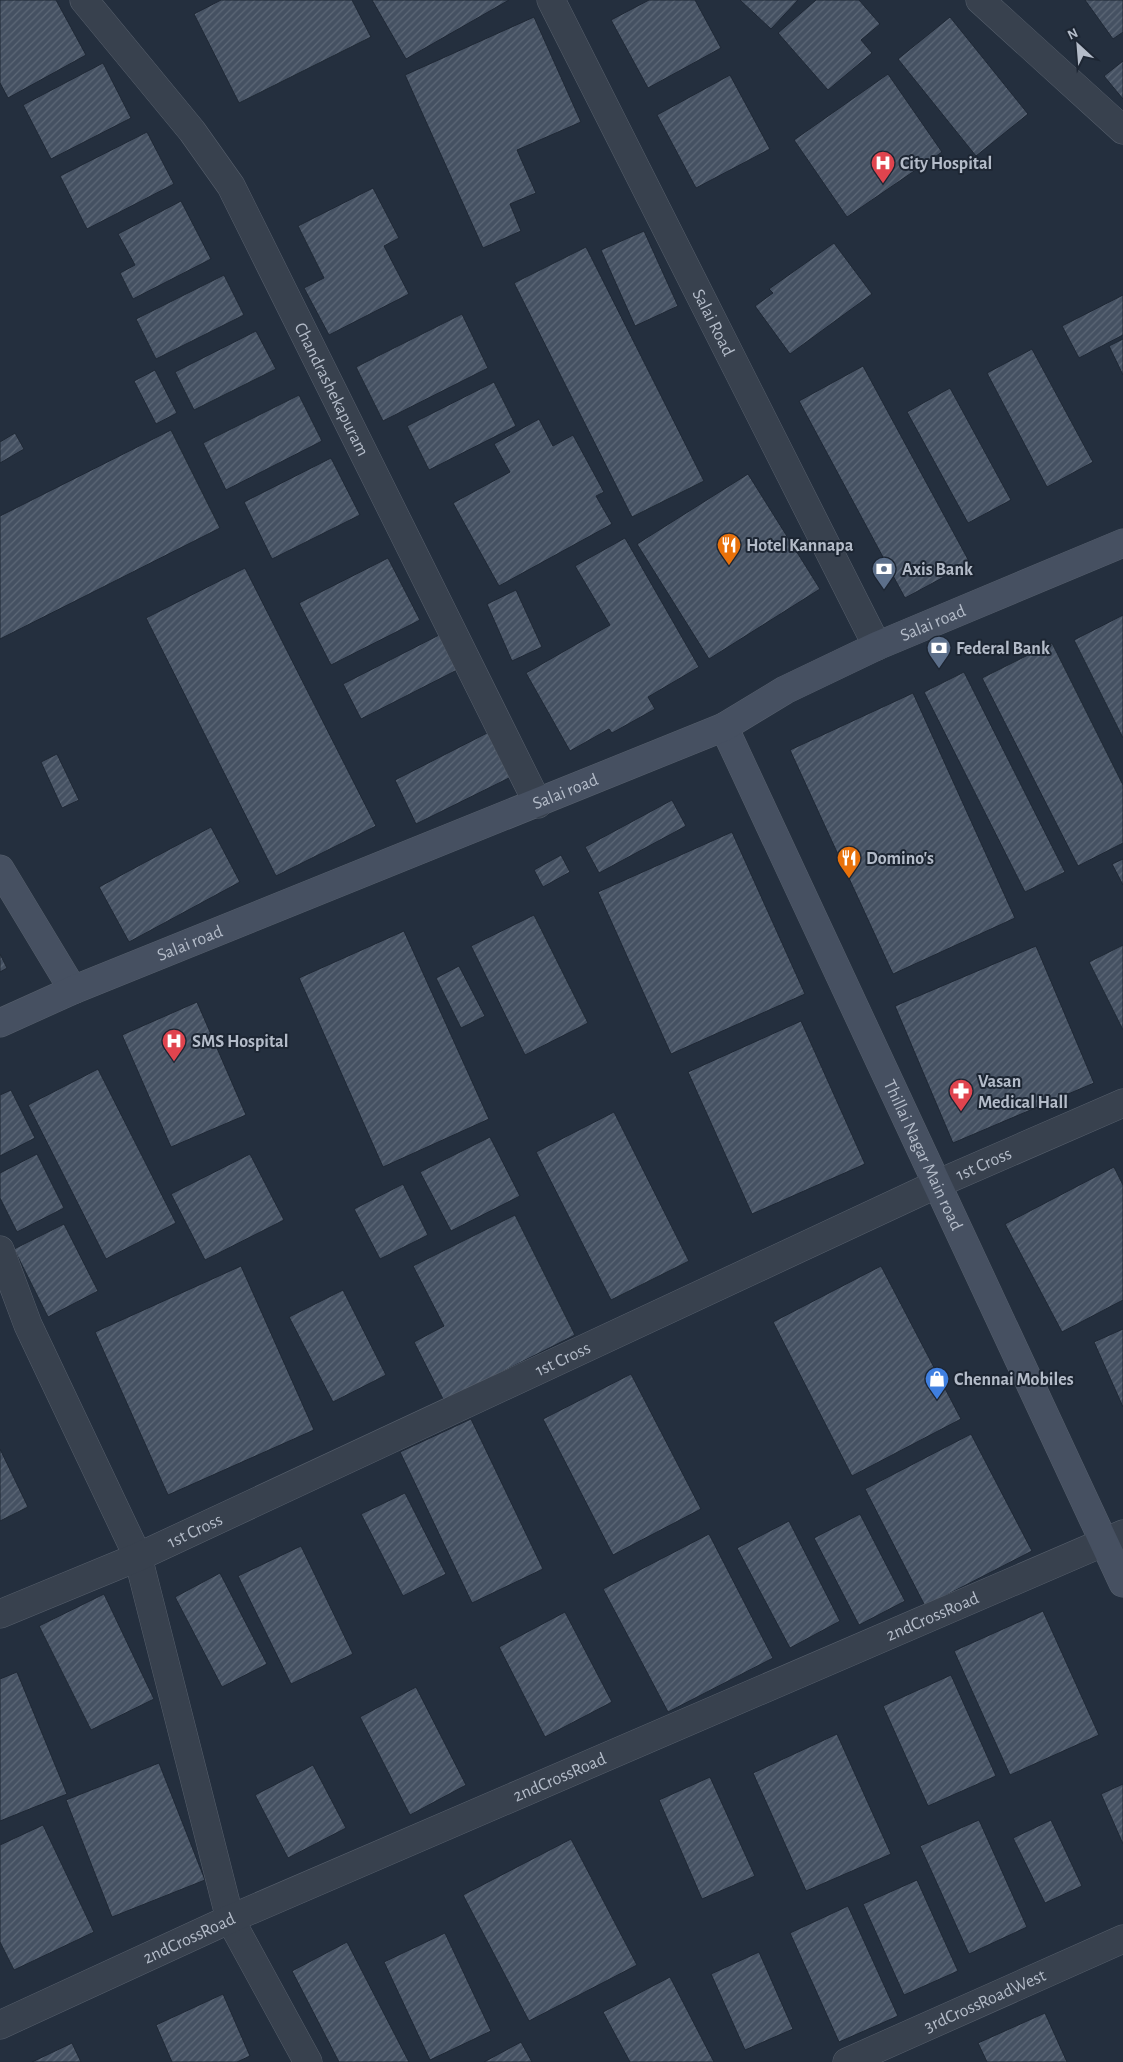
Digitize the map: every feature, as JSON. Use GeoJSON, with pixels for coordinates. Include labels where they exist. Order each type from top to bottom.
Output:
{"type":"FeatureCollection","features":[{"type":"Feature","properties":{"kind":"main road","name":"Salai road"},"geometry":{"type":"LineString","coordinates":[[0,1024],[73,990],[538,804],[724,727],[785,690],[877,646],[1123,542]]}},
{"type":"Feature","properties":{"kind":"main road","name":"Thillai Nagar Main road"},"geometry":{"type":"LineString","coordinates":[[724,727],[937,1184],[1114,1539],[1123,1583]]}},
{"type":"Feature","properties":{"kind":"main road"},"geometry":{"type":"LineString","coordinates":[[0,869],[73,990]]}},
{"type":"Feature","properties":{"kind":"street","name":"Chandrashekapuram"},"geometry":{"type":"LineString","coordinates":[[84,0],[192,131],[231,186],[538,804]]}},
{"type":"Feature","properties":{"kind":"street","name":"Salai Road"},"geometry":{"type":"LineString","coordinates":[[551,0],[877,646]]}},
{"type":"Feature","properties":{"kind":"street"},"geometry":{"type":"LineString","coordinates":[[980,0],[1123,130]]}},
{"type":"Feature","properties":{"kind":"street","name":"1st Cross"},"geometry":{"type":"LineString","coordinates":[[0,1614],[138,1556],[937,1184],[1123,1102]]}},
{"type":"Feature","properties":{"kind":"street"},"geometry":{"type":"LineString","coordinates":[[0,1250],[28,1325],[138,1556],[230,1918],[308,2062]]}},
{"type":"Feature","properties":{"kind":"street","name":"2ndCrossRoad"},"geometry":{"type":"LineString","coordinates":[[0,2025],[230,1918],[1114,1539]]}},
{"type":"Feature","properties":{"kind":"street","name":"3rdCrossRoadWest"},"geometry":{"type":"LineString","coordinates":[[847,2062],[1123,1940]]}},
{"type":"Feature","properties":{"kind":"building"},"geometry":{"type":"Polygon","coordinates":[[[0,0],[56,0],[86,55],[8,98],[0,83],[0,0]]]}},
{"type":"Feature","properties":{"kind":"building"},"geometry":{"type":"Polygon","coordinates":[[[221,0],[352,0],[371,37],[239,103],[194,14],[221,0]]]}},
{"type":"Feature","properties":{"kind":"building"},"geometry":{"type":"Polygon","coordinates":[[[372,0],[509,0],[406,59],[372,0]]]}},
{"type":"Feature","properties":{"kind":"building"},"geometry":{"type":"Polygon","coordinates":[[[649,0],[695,0],[721,48],[648,88],[611,20],[649,0]]]}},
{"type":"Feature","properties":{"kind":"building"},"geometry":{"type":"Polygon","coordinates":[[[740,0],[798,0],[771,29],[740,0]]]}},
{"type":"Feature","properties":{"kind":"building"},"geometry":{"type":"Polygon","coordinates":[[[816,0],[859,0],[880,24],[861,40],[872,53],[828,90],[778,33],[816,0]]]}},
{"type":"Feature","properties":{"kind":"building"},"geometry":{"type":"Polygon","coordinates":[[[1085,0],[1123,0],[1123,32],[1113,39],[1085,0]]]}},
{"type":"Feature","properties":{"kind":"building"},"geometry":{"type":"Polygon","coordinates":[[[534,17],[581,122],[517,150],[536,193],[510,204],[521,231],[483,248],[405,75],[534,17]]]}},
{"type":"Feature","properties":{"kind":"building"},"geometry":{"type":"Polygon","coordinates":[[[950,17],[1028,114],[976,156],[898,59],[950,17]]]}},
{"type":"Feature","properties":{"kind":"building"},"geometry":{"type":"Polygon","coordinates":[[[1123,61],[1123,99],[1104,76],[1123,61]]]}},
{"type":"Feature","properties":{"kind":"building"},"geometry":{"type":"Polygon","coordinates":[[[103,63],[131,118],[51,159],[23,105],[103,63]]]}},
{"type":"Feature","properties":{"kind":"building"},"geometry":{"type":"Polygon","coordinates":[[[888,74],[942,152],[847,217],[794,140],[888,74]]]}},
{"type":"Feature","properties":{"kind":"building"},"geometry":{"type":"Polygon","coordinates":[[[730,75],[770,149],[696,188],[657,115],[730,75]]]}},
{"type":"Feature","properties":{"kind":"building"},"geometry":{"type":"Polygon","coordinates":[[[147,132],[174,184],[87,229],[60,176],[147,132]]]}},
{"type":"Feature","properties":{"kind":"building"},"geometry":{"type":"Polygon","coordinates":[[[373,188],[399,238],[384,246],[409,294],[329,335],[304,288],[324,278],[298,226],[373,188]]]}},
{"type":"Feature","properties":{"kind":"building"},"geometry":{"type":"Polygon","coordinates":[[[181,201],[211,259],[133,299],[120,273],[135,265],[118,234],[181,201]]]}},
{"type":"Feature","properties":{"kind":"building"},"geometry":{"type":"Polygon","coordinates":[[[644,231],[678,306],[635,326],[601,250],[644,231]]]}},
{"type":"Feature","properties":{"kind":"building"},"geometry":{"type":"Polygon","coordinates":[[[834,243],[872,294],[790,354],[755,306],[773,293],[769,289],[834,243]]]}},
{"type":"Feature","properties":{"kind":"building"},"geometry":{"type":"Polygon","coordinates":[[[586,247],[704,481],[632,517],[514,283],[586,247]]]}},
{"type":"Feature","properties":{"kind":"building"},"geometry":{"type":"Polygon","coordinates":[[[224,275],[244,315],[156,359],[136,319],[224,275]]]}},
{"type":"Feature","properties":{"kind":"building"},"geometry":{"type":"Polygon","coordinates":[[[1123,295],[1123,335],[1079,358],[1062,326],[1123,295]]]}},
{"type":"Feature","properties":{"kind":"building"},"geometry":{"type":"Polygon","coordinates":[[[462,314],[488,368],[383,421],[356,367],[462,314]]]}},
{"type":"Feature","properties":{"kind":"building"},"geometry":{"type":"Polygon","coordinates":[[[256,331],[276,369],[194,410],[175,372],[256,331]]]}},
{"type":"Feature","properties":{"kind":"building"},"geometry":{"type":"Polygon","coordinates":[[[1123,339],[1123,375],[1109,346],[1123,339]]]}},
{"type":"Feature","properties":{"kind":"building"},"geometry":{"type":"Polygon","coordinates":[[[1032,349],[1093,462],[1047,487],[987,373],[1032,349]]]}},
{"type":"Feature","properties":{"kind":"building"},"geometry":{"type":"Polygon","coordinates":[[[863,366],[970,563],[905,598],[799,401],[863,366]]]}},
{"type":"Feature","properties":{"kind":"building"},"geometry":{"type":"Polygon","coordinates":[[[155,370],[177,413],[156,424],[134,381],[155,370]]]}},
{"type":"Feature","properties":{"kind":"building"},"geometry":{"type":"Polygon","coordinates":[[[494,382],[516,426],[429,470],[407,426],[494,382]]]}},
{"type":"Feature","properties":{"kind":"building"},"geometry":{"type":"Polygon","coordinates":[[[950,388],[1011,500],[968,523],[907,412],[950,388]]]}},
{"type":"Feature","properties":{"kind":"building"},"geometry":{"type":"Polygon","coordinates":[[[299,395],[322,441],[226,490],[203,443],[299,395]]]}},
{"type":"Feature","properties":{"kind":"building"},"geometry":{"type":"Polygon","coordinates":[[[539,419],[553,446],[573,435],[604,492],[596,496],[612,524],[499,586],[453,503],[510,472],[494,444],[539,419]]]}},
{"type":"Feature","properties":{"kind":"building"},"geometry":{"type":"Polygon","coordinates":[[[171,430],[220,528],[0,639],[0,516],[171,430]]]}},
{"type":"Feature","properties":{"kind":"building"},"geometry":{"type":"Polygon","coordinates":[[[15,433],[24,449],[0,463],[0,442],[15,433]]]}},
{"type":"Feature","properties":{"kind":"building"},"geometry":{"type":"Polygon","coordinates":[[[331,458],[360,515],[272,559],[244,502],[331,458]]]}},
{"type":"Feature","properties":{"kind":"building","name":"Hotel Kannapa"},"geometry":{"type":"Polygon","coordinates":[[[748,474],[820,589],[709,659],[637,544],[748,474]]]}},
{"type":"Feature","properties":{"kind":"building"},"geometry":{"type":"Polygon","coordinates":[[[625,538],[699,667],[648,697],[655,709],[612,733],[609,729],[570,751],[526,673],[610,625],[575,566],[625,538]]]}},
{"type":"Feature","properties":{"kind":"building"},"geometry":{"type":"Polygon","coordinates":[[[388,558],[420,620],[331,665],[299,603],[388,558]]]}},
{"type":"Feature","properties":{"kind":"building"},"geometry":{"type":"Polygon","coordinates":[[[245,568],[376,826],[276,876],[146,618],[245,568]]]}},
{"type":"Feature","properties":{"kind":"building"},"geometry":{"type":"Polygon","coordinates":[[[516,590],[542,647],[512,661],[487,604],[516,590]]]}},
{"type":"Feature","properties":{"kind":"building"},"geometry":{"type":"Polygon","coordinates":[[[1123,615],[1123,738],[1074,640],[1123,615]]]}},
{"type":"Feature","properties":{"kind":"building"},"geometry":{"type":"Polygon","coordinates":[[[439,635],[457,670],[361,719],[343,684],[439,635]]]}},
{"type":"Feature","properties":{"kind":"building"},"geometry":{"type":"Polygon","coordinates":[[[1052,643],[1123,785],[1123,843],[1078,866],[982,678],[1052,643]]]}},
{"type":"Feature","properties":{"kind":"building"},"geometry":{"type":"Polygon","coordinates":[[[964,672],[1065,872],[1025,892],[924,692],[964,672]]]}},
{"type":"Feature","properties":{"kind":"building"},"geometry":{"type":"Polygon","coordinates":[[[913,693],[1015,918],[893,974],[790,750],[913,693]]]}},
{"type":"Feature","properties":{"kind":"building"},"geometry":{"type":"Polygon","coordinates":[[[489,732],[511,777],[416,824],[395,780],[489,732]]]}},
{"type":"Feature","properties":{"kind":"building"},"geometry":{"type":"Polygon","coordinates":[[[57,754],[79,800],[62,808],[41,762],[57,754]]]}},
{"type":"Feature","properties":{"kind":"building"},"geometry":{"type":"Polygon","coordinates":[[[672,800],[686,826],[599,873],[585,847],[672,800]]]}},
{"type":"Feature","properties":{"kind":"building"},"geometry":{"type":"Polygon","coordinates":[[[211,827],[240,882],[129,942],[99,887],[211,827]]]}},
{"type":"Feature","properties":{"kind":"building"},"geometry":{"type":"Polygon","coordinates":[[[732,832],[805,994],[671,1054],[598,892],[732,832]]]}},
{"type":"Feature","properties":{"kind":"building"},"geometry":{"type":"Polygon","coordinates":[[[561,855],[570,872],[543,887],[534,870],[561,855]]]}},
{"type":"Feature","properties":{"kind":"building"},"geometry":{"type":"Polygon","coordinates":[[[1123,859],[1123,885],[1112,864],[1123,859]]]}},
{"type":"Feature","properties":{"kind":"building"},"geometry":{"type":"Polygon","coordinates":[[[534,915],[588,1023],[525,1055],[471,946],[534,915]]]}},
{"type":"Feature","properties":{"kind":"building"},"geometry":{"type":"Polygon","coordinates":[[[404,931],[489,1119],[383,1167],[299,978],[404,931]]]}},
{"type":"Feature","properties":{"kind":"building"},"geometry":{"type":"Polygon","coordinates":[[[1123,945],[1123,1030],[1089,962],[1123,945]]]}},
{"type":"Feature","properties":{"kind":"building"},"geometry":{"type":"Polygon","coordinates":[[[1036,946],[1094,1083],[953,1143],[895,1006],[1036,946]]]}},
{"type":"Feature","properties":{"kind":"building"},"geometry":{"type":"Polygon","coordinates":[[[0,954],[7,968],[0,972],[0,954]]]}},
{"type":"Feature","properties":{"kind":"building"},"geometry":{"type":"Polygon","coordinates":[[[459,966],[485,1016],[461,1028],[436,978],[459,966]]]}},
{"type":"Feature","properties":{"kind":"building"},"geometry":{"type":"Polygon","coordinates":[[[197,1002],[246,1115],[171,1147],[122,1035],[197,1002]]]}},
{"type":"Feature","properties":{"kind":"building"},"geometry":{"type":"Polygon","coordinates":[[[801,1021],[865,1164],[752,1214],[688,1072],[801,1021]]]}},
{"type":"Feature","properties":{"kind":"building"},"geometry":{"type":"Polygon","coordinates":[[[98,1069],[176,1223],[106,1259],[28,1105],[98,1069]]]}},
{"type":"Feature","properties":{"kind":"building"},"geometry":{"type":"Polygon","coordinates":[[[11,1090],[35,1138],[0,1156],[0,1095],[11,1090]]]}},
{"type":"Feature","properties":{"kind":"building"},"geometry":{"type":"Polygon","coordinates":[[[614,1112],[689,1261],[611,1300],[536,1152],[614,1112]]]}},
{"type":"Feature","properties":{"kind":"building"},"geometry":{"type":"Polygon","coordinates":[[[490,1137],[520,1196],[451,1231],[420,1172],[490,1137]]]}},
{"type":"Feature","properties":{"kind":"building"},"geometry":{"type":"Polygon","coordinates":[[[37,1154],[64,1208],[17,1232],[0,1198],[0,1173],[37,1154]]]}},
{"type":"Feature","properties":{"kind":"building"},"geometry":{"type":"Polygon","coordinates":[[[250,1154],[284,1220],[205,1260],[171,1194],[250,1154]]]}},
{"type":"Feature","properties":{"kind":"building"},"geometry":{"type":"Polygon","coordinates":[[[1114,1167],[1123,1185],[1123,1300],[1062,1332],[1005,1224],[1114,1167]]]}},
{"type":"Feature","properties":{"kind":"building"},"geometry":{"type":"Polygon","coordinates":[[[403,1184],[428,1235],[380,1259],[354,1209],[403,1184]]]}},
{"type":"Feature","properties":{"kind":"building"},"geometry":{"type":"Polygon","coordinates":[[[515,1215],[575,1335],[444,1401],[414,1342],[444,1326],[413,1266],[515,1215]]]}},
{"type":"Feature","properties":{"kind":"building"},"geometry":{"type":"Polygon","coordinates":[[[64,1224],[98,1291],[48,1317],[14,1249],[64,1224]]]}},
{"type":"Feature","properties":{"kind":"building"},"geometry":{"type":"Polygon","coordinates":[[[241,1266],[314,1430],[168,1495],[95,1332],[241,1266]]]}},
{"type":"Feature","properties":{"kind":"building"},"geometry":{"type":"Polygon","coordinates":[[[881,1266],[961,1419],[852,1476],[773,1322],[881,1266]]]}},
{"type":"Feature","properties":{"kind":"building"},"geometry":{"type":"Polygon","coordinates":[[[343,1290],[386,1375],[333,1402],[289,1317],[343,1290]]]}},
{"type":"Feature","properties":{"kind":"building"},"geometry":{"type":"Polygon","coordinates":[[[1123,1329],[1123,1407],[1094,1342],[1123,1329]]]}},
{"type":"Feature","properties":{"kind":"building"},"geometry":{"type":"Polygon","coordinates":[[[631,1374],[701,1509],[613,1555],[543,1419],[631,1374]]]}},
{"type":"Feature","properties":{"kind":"building"},"geometry":{"type":"Polygon","coordinates":[[[471,1419],[543,1569],[472,1603],[400,1452],[471,1419]]]}},
{"type":"Feature","properties":{"kind":"building"},"geometry":{"type":"Polygon","coordinates":[[[971,1434],[1032,1551],[925,1606],[865,1489],[971,1434]]]}},
{"type":"Feature","properties":{"kind":"building"},"geometry":{"type":"Polygon","coordinates":[[[0,1449],[28,1507],[0,1521],[0,1449]]]}},
{"type":"Feature","properties":{"kind":"building"},"geometry":{"type":"Polygon","coordinates":[[[405,1493],[446,1574],[403,1596],[361,1514],[405,1493]]]}},
{"type":"Feature","properties":{"kind":"building"},"geometry":{"type":"Polygon","coordinates":[[[860,1514],[905,1601],[859,1625],[814,1538],[860,1514]]]}},
{"type":"Feature","properties":{"kind":"building"},"geometry":{"type":"Polygon","coordinates":[[[789,1521],[840,1621],[790,1648],[737,1548],[789,1521]]]}},
{"type":"Feature","properties":{"kind":"building"},"geometry":{"type":"Polygon","coordinates":[[[709,1534],[773,1658],[668,1712],[603,1589],[709,1534]]]}},
{"type":"Feature","properties":{"kind":"building"},"geometry":{"type":"Polygon","coordinates":[[[301,1546],[353,1654],[291,1684],[238,1576],[301,1546]]]}},
{"type":"Feature","properties":{"kind":"building"},"geometry":{"type":"Polygon","coordinates":[[[220,1573],[267,1664],[222,1687],[175,1597],[220,1573]]]}},
{"type":"Feature","properties":{"kind":"building"},"geometry":{"type":"Polygon","coordinates":[[[104,1594],[154,1699],[91,1730],[39,1626],[104,1594]]]}},
{"type":"Feature","properties":{"kind":"building"},"geometry":{"type":"Polygon","coordinates":[[[1043,1611],[1099,1735],[1010,1775],[954,1651],[1043,1611]]]}},
{"type":"Feature","properties":{"kind":"building"},"geometry":{"type":"Polygon","coordinates":[[[565,1612],[612,1702],[545,1737],[499,1647],[565,1612]]]}},
{"type":"Feature","properties":{"kind":"building"},"geometry":{"type":"Polygon","coordinates":[[[17,1672],[67,1794],[0,1821],[0,1679],[17,1672]]]}},
{"type":"Feature","properties":{"kind":"building"},"geometry":{"type":"Polygon","coordinates":[[[951,1675],[996,1776],[928,1806],[883,1706],[951,1675]]]}},
{"type":"Feature","properties":{"kind":"building"},"geometry":{"type":"Polygon","coordinates":[[[416,1687],[466,1785],[410,1815],[360,1717],[416,1687]]]}},
{"type":"Feature","properties":{"kind":"building"},"geometry":{"type":"Polygon","coordinates":[[[837,1734],[891,1854],[806,1891],[753,1773],[837,1734]]]}},
{"type":"Feature","properties":{"kind":"building"},"geometry":{"type":"Polygon","coordinates":[[[159,1763],[205,1880],[112,1917],[66,1800],[159,1763]]]}},
{"type":"Feature","properties":{"kind":"building"},"geometry":{"type":"Polygon","coordinates":[[[313,1765],[346,1828],[288,1858],[255,1795],[313,1765]]]}},
{"type":"Feature","properties":{"kind":"building"},"geometry":{"type":"Polygon","coordinates":[[[710,1777],[755,1876],[702,1899],[659,1800],[710,1777]]]}},
{"type":"Feature","properties":{"kind":"building"},"geometry":{"type":"Polygon","coordinates":[[[1123,1784],[1123,1844],[1101,1794],[1123,1784]]]}},
{"type":"Feature","properties":{"kind":"building"},"geometry":{"type":"Polygon","coordinates":[[[979,1820],[1027,1927],[969,1954],[920,1846],[979,1820]]]}},
{"type":"Feature","properties":{"kind":"building"},"geometry":{"type":"Polygon","coordinates":[[[1051,1820],[1082,1886],[1045,1903],[1013,1838],[1051,1820]]]}},
{"type":"Feature","properties":{"kind":"building"},"geometry":{"type":"Polygon","coordinates":[[[43,1825],[94,1932],[14,1970],[0,1942],[0,1845],[43,1825]]]}},
{"type":"Feature","properties":{"kind":"building"},"geometry":{"type":"Polygon","coordinates":[[[571,1839],[637,1965],[529,2021],[463,1895],[571,1839]]]}},
{"type":"Feature","properties":{"kind":"building"},"geometry":{"type":"Polygon","coordinates":[[[917,1880],[958,1971],[904,1995],[863,1904],[917,1880]]]}},
{"type":"Feature","properties":{"kind":"building"},"geometry":{"type":"Polygon","coordinates":[[[848,1906],[898,2016],[839,2042],[790,1933],[848,1906]]]}},
{"type":"Feature","properties":{"kind":"building"},"geometry":{"type":"Polygon","coordinates":[[[445,1933],[491,2031],[430,2060],[384,1962],[445,1933]]]}},
{"type":"Feature","properties":{"kind":"building"},"geometry":{"type":"Polygon","coordinates":[[[347,1942],[409,2062],[339,2062],[292,1971],[347,1942]]]}},
{"type":"Feature","properties":{"kind":"building"},"geometry":{"type":"Polygon","coordinates":[[[759,1952],[793,2029],[745,2050],[711,1974],[759,1952]]]}},
{"type":"Feature","properties":{"kind":"building"},"geometry":{"type":"Polygon","coordinates":[[[670,1977],[714,2062],[630,2062],[603,2012],[670,1977]]]}},
{"type":"Feature","properties":{"kind":"building"},"geometry":{"type":"Polygon","coordinates":[[[223,1994],[250,2056],[237,2062],[172,2062],[156,2025],[223,1994]]]}},
{"type":"Feature","properties":{"kind":"building"},"geometry":{"type":"Polygon","coordinates":[[[1045,2013],[1067,2062],[987,2062],[978,2043],[1045,2013]]]}},
{"type":"Feature","properties":{"kind":"building"},"geometry":{"type":"Polygon","coordinates":[[[521,2042],[532,2062],[484,2062],[521,2042]]]}},
{"type":"Feature","properties":{"kind":"building"},"geometry":{"type":"Polygon","coordinates":[[[72,2043],[81,2062],[32,2062],[72,2043]]]}},
{"type":"Feature","properties":{"kind":"place","name":"City Hospital"},"geometry":{"type":"Point","coordinates":[883,184]}},
{"type":"Feature","properties":{"kind":"place","name":"Hotel Kannapa"},"geometry":{"type":"Point","coordinates":[729,566]}},
{"type":"Feature","properties":{"kind":"place","name":"Axis Bank"},"geometry":{"type":"Point","coordinates":[884,590]}},
{"type":"Feature","properties":{"kind":"place","name":"Federal Bank"},"geometry":{"type":"Point","coordinates":[939,669]}},
{"type":"Feature","properties":{"kind":"place","name":"Domino's"},"geometry":{"type":"Point","coordinates":[849,879]}},
{"type":"Feature","properties":{"kind":"place","name":"SMS Hospital"},"geometry":{"type":"Point","coordinates":[174,1062]}},
{"type":"Feature","properties":{"kind":"place","name":"Vasan Medical Hall"},"geometry":{"type":"Point","coordinates":[961,1112]}},
{"type":"Feature","properties":{"kind":"place","name":"Chennai Mobiles"},"geometry":{"type":"Point","coordinates":[937,1400]}}]}
